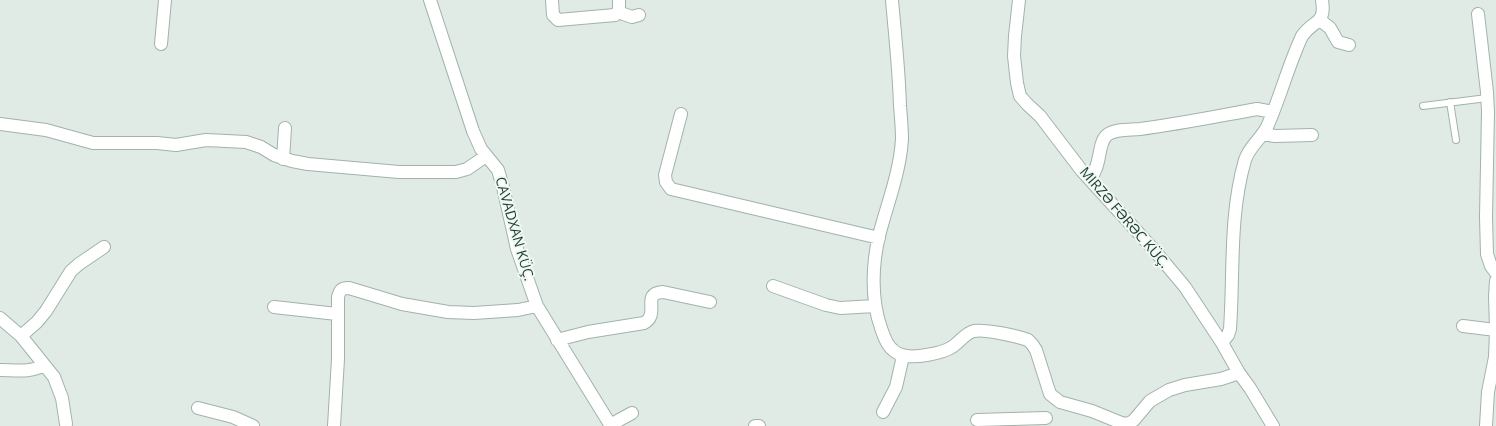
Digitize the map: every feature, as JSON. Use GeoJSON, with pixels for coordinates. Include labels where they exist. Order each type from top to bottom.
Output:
{"type":"FeatureCollection","features":[{"type":"Feature","properties":{"kind":"street"},"geometry":{"type":"LineString","coordinates":[[162,44],[164,0]]}},
{"type":"Feature","properties":{"kind":"street","name":"CAVADXAN KÜÇ."},"geometry":{"type":"LineString","coordinates":[[430,0],[477,142],[486,156],[493,163],[500,178],[517,249],[538,306],[557,340],[610,425]]}},
{"type":"Feature","properties":{"kind":"street"},"geometry":{"type":"LineString","coordinates":[[552,0],[553,15],[558,20],[609,17],[619,6],[632,17],[639,15]]}},
{"type":"Feature","properties":{"kind":"street"},"geometry":{"type":"LineString","coordinates":[[892,0],[902,138],[898,169],[878,238],[874,287],[874,306],[886,342],[891,349],[903,356],[930,354],[952,347],[969,333],[975,331],[986,331],[1028,340],[1036,350],[1050,394],[1054,399],[1069,406],[1092,411],[1124,424],[1130,423],[1134,420],[1150,401],[1169,390],[1185,385],[1221,379],[1239,373]]}},
{"type":"Feature","properties":{"kind":"street","name":"MIRZƏ FƏRƏC KÜÇ."},"geometry":{"type":"LineString","coordinates":[[1019,0],[1014,56],[1018,90],[1023,100],[1040,116],[1090,179],[1185,287],[1222,343],[1239,373],[1273,426]]}},
{"type":"Feature","properties":{"kind":"street"},"geometry":{"type":"LineString","coordinates":[[1222,343],[1228,335],[1230,329],[1233,235],[1238,196],[1247,154],[1262,134],[1273,112],[1302,36],[1310,27],[1320,20],[1324,11],[1322,0]]}},
{"type":"Feature","properties":{"kind":"street"},"geometry":{"type":"LineString","coordinates":[[1478,14],[1487,98],[1492,112],[1486,239],[1489,262],[1496,273]]}},
{"type":"Feature","properties":{"kind":"street"},"geometry":{"type":"LineString","coordinates":[[1320,20],[1330,28],[1338,42],[1348,45]]}},
{"type":"Feature","properties":{"kind":"street"},"geometry":{"type":"LineString","coordinates":[[1090,179],[1095,173],[1104,138],[1112,132],[1140,129],[1257,109],[1273,112]]}},
{"type":"Feature","properties":{"kind":"street"},"geometry":{"type":"LineString","coordinates":[[681,114],[665,175],[666,182],[671,189],[878,238]]}},
{"type":"Feature","properties":{"kind":"street"},"geometry":{"type":"LineString","coordinates":[[0,124],[46,130],[93,142],[104,143],[151,143],[176,146],[206,140],[246,142],[261,147],[283,159],[308,164],[391,171],[447,172],[467,168],[486,156]]}},
{"type":"Feature","properties":{"kind":"street"},"geometry":{"type":"LineString","coordinates":[[283,159],[285,128]]}},
{"type":"Feature","properties":{"kind":"street"},"geometry":{"type":"LineString","coordinates":[[1262,134],[1275,136],[1312,135]]}},
{"type":"Feature","properties":{"kind":"street"},"geometry":{"type":"LineString","coordinates":[[21,336],[46,312],[71,271],[104,247]]}},
{"type":"Feature","properties":{"kind":"street"},"geometry":{"type":"LineString","coordinates":[[1486,426],[1488,392],[1494,370],[1495,357],[1496,281]]}},
{"type":"Feature","properties":{"kind":"street"},"geometry":{"type":"LineString","coordinates":[[774,286],[826,305],[840,308],[874,306]]}},
{"type":"Feature","properties":{"kind":"street"},"geometry":{"type":"LineString","coordinates":[[334,426],[338,359],[337,314],[339,291],[342,288],[349,288],[402,304],[453,313],[518,310],[538,306]]}},
{"type":"Feature","properties":{"kind":"street"},"geometry":{"type":"LineString","coordinates":[[557,340],[588,332],[649,321],[651,317],[652,298],[654,294],[658,292],[710,302]]}},
{"type":"Feature","properties":{"kind":"street"},"geometry":{"type":"LineString","coordinates":[[274,307],[337,314]]}},
{"type":"Feature","properties":{"kind":"street"},"geometry":{"type":"LineString","coordinates":[[0,318],[21,336],[54,377],[58,387],[66,424]]}},
{"type":"Feature","properties":{"kind":"street"},"geometry":{"type":"LineString","coordinates":[[1463,326],[1496,330]]}},
{"type":"Feature","properties":{"kind":"street"},"geometry":{"type":"LineString","coordinates":[[883,412],[896,387],[903,356]]}},
{"type":"Feature","properties":{"kind":"street"},"geometry":{"type":"LineString","coordinates":[[0,370],[38,369],[44,365]]}},
{"type":"Feature","properties":{"kind":"street"},"geometry":{"type":"LineString","coordinates":[[977,420],[1045,422],[1054,399]]}},
{"type":"Feature","properties":{"kind":"street"},"geometry":{"type":"LineString","coordinates":[[198,408],[233,417],[253,426]]}},
{"type":"Feature","properties":{"kind":"street"},"geometry":{"type":"LineString","coordinates":[[610,425],[632,413]]}},
{"type":"Feature","properties":{"kind":"lane"},"geometry":{"type":"LineString","coordinates":[[1423,106],[1487,98]]}},
{"type":"Feature","properties":{"kind":"lane"},"geometry":{"type":"LineString","coordinates":[[1450,102],[1456,140]]}}]}
